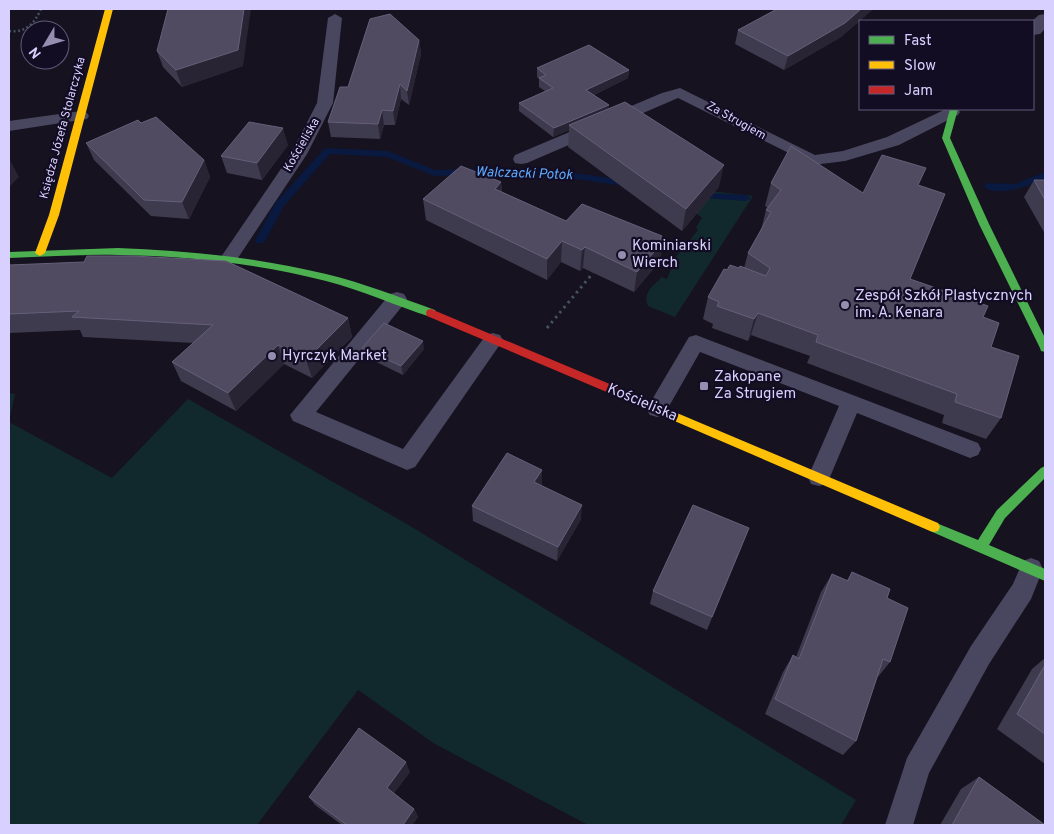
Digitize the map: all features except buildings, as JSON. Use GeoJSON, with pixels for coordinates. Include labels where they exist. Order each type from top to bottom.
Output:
{"type":"FeatureCollection","features":[{"type":"Feature","properties":{"kind":"main road","name":"Księdza Józefa Stolarczyka"},"geometry":{"type":"LineString","coordinates":[[40,253],[54,215],[110,9]]}},
{"type":"Feature","properties":{"kind":"main road","name":"Za Strugiem"},"geometry":{"type":"LineString","coordinates":[[953,110],[946,138],[972,197],[1045,348]]}},
{"type":"Feature","properties":{"kind":"main road","name":"Kościeliska"},"geometry":{"type":"LineString","coordinates":[[9,255],[125,250],[172,251],[230,257],[318,274],[353,283],[397,299],[819,477],[1038,572]]}},
{"type":"Feature","properties":{"kind":"main road"},"geometry":{"type":"LineString","coordinates":[[981,547],[990,527],[998,517],[1045,470]]}},
{"type":"Feature","properties":{"kind":"street"},"geometry":{"type":"LineString","coordinates":[[1034,29],[1045,20]]}},
{"type":"Feature","properties":{"kind":"lane","name":"Kościeliska"},"geometry":{"type":"LineString","coordinates":[[230,257],[299,154],[325,103],[335,18]]}},
{"type":"Feature","properties":{"kind":"lane","name":"Za Strugiem"},"geometry":{"type":"LineString","coordinates":[[522,159],[667,96],[680,93],[813,160],[845,156],[893,141],[953,110]]}},
{"type":"Feature","properties":{"kind":"lane"},"geometry":{"type":"LineString","coordinates":[[9,126],[81,116]]}},
{"type":"Feature","properties":{"kind":"lane"},"geometry":{"type":"LineString","coordinates":[[397,299],[301,415],[407,461],[493,340]]}},
{"type":"Feature","properties":{"kind":"lane"},"geometry":{"type":"LineString","coordinates":[[657,409],[696,342],[970,449]]}},
{"type":"Feature","properties":{"kind":"lane"},"geometry":{"type":"LineString","coordinates":[[819,477],[851,402]]}},
{"type":"Feature","properties":{"kind":"lane"},"geometry":{"type":"LineString","coordinates":[[899,825],[917,768],[980,655],[1022,591],[1038,572]]}},
{"type":"Feature","properties":{"kind":"path"},"geometry":{"type":"LineString","coordinates":[[9,31],[21,32],[28,30],[34,24],[41,9]]}},
{"type":"Feature","properties":{"kind":"path"},"geometry":{"type":"LineString","coordinates":[[544,332],[593,273]]}},
{"type":"Feature","properties":{"kind":"green space"},"geometry":{"type":"Polygon","coordinates":[[[661,185],[753,196],[675,317],[648,306],[647,293],[662,277],[667,279],[671,269],[680,263],[675,258],[698,230],[696,227],[702,218],[664,199],[661,185]]]}},
{"type":"Feature","properties":{"kind":"green space"},"geometry":{"type":"Polygon","coordinates":[[[9,393],[15,394],[9,422],[9,393]]]}},
{"type":"Feature","properties":{"kind":"green space"},"geometry":{"type":"Polygon","coordinates":[[[188,399],[407,524],[856,800],[841,825],[588,825],[435,744],[358,690],[257,825],[9,825],[9,422],[112,478],[188,399]]]}},
{"type":"Feature","properties":{"kind":"waterway","name":"Walczacki Potok"},"geometry":{"type":"LineString","coordinates":[[260,240],[280,204],[327,151],[388,154],[434,173],[513,171],[575,176],[632,184]]}},
{"type":"Feature","properties":{"kind":"waterway","name":"Walczacki Potok"},"geometry":{"type":"LineString","coordinates":[[988,186],[1016,187],[1045,175]]}},
{"type":"Feature","properties":{"kind":"waterway","name":"Walczacki Potok"},"geometry":{"type":"LineString","coordinates":[[693,195],[746,198]]}},
{"type":"Feature","properties":{"kind":"traffic: fast"},"geometry":{"type":"LineString","coordinates":[[954,110],[946,138],[984,224],[1045,348]]}},
{"type":"Feature","properties":{"kind":"traffic: fast"},"geometry":{"type":"LineString","coordinates":[[9,255],[118,251],[224,258],[276,266],[328,278],[379,293],[431,313]]}},
{"type":"Feature","properties":{"kind":"traffic: fast"},"geometry":{"type":"LineString","coordinates":[[981,547],[1001,514],[1045,471]]}},
{"type":"Feature","properties":{"kind":"traffic: fast"},"geometry":{"type":"LineString","coordinates":[[934,527],[1045,575]]}},
{"type":"Feature","properties":{"kind":"traffic: slow"},"geometry":{"type":"LineString","coordinates":[[40,253],[54,215],[109,9]]}},
{"type":"Feature","properties":{"kind":"traffic: slow"},"geometry":{"type":"LineString","coordinates":[[639,401],[934,527]]}},
{"type":"Feature","properties":{"kind":"traffic: jam"},"geometry":{"type":"LineString","coordinates":[[431,313],[639,401]]}},
{"type":"Feature","properties":{"kind":"place","name":"Kominiarski Wierch"},"geometry":{"type":"Point","coordinates":[622,255]}},
{"type":"Feature","properties":{"kind":"place","name":"Zespół Szkół Plastycznych im. A. Kenara"},"geometry":{"type":"Point","coordinates":[845,305]}},
{"type":"Feature","properties":{"kind":"place","name":"Hyrczyk Market"},"geometry":{"type":"Point","coordinates":[272,356]}},
{"type":"Feature","properties":{"kind":"place","name":"Zakopane Za Strugiem"},"geometry":{"type":"Point","coordinates":[704,386]}}]}
